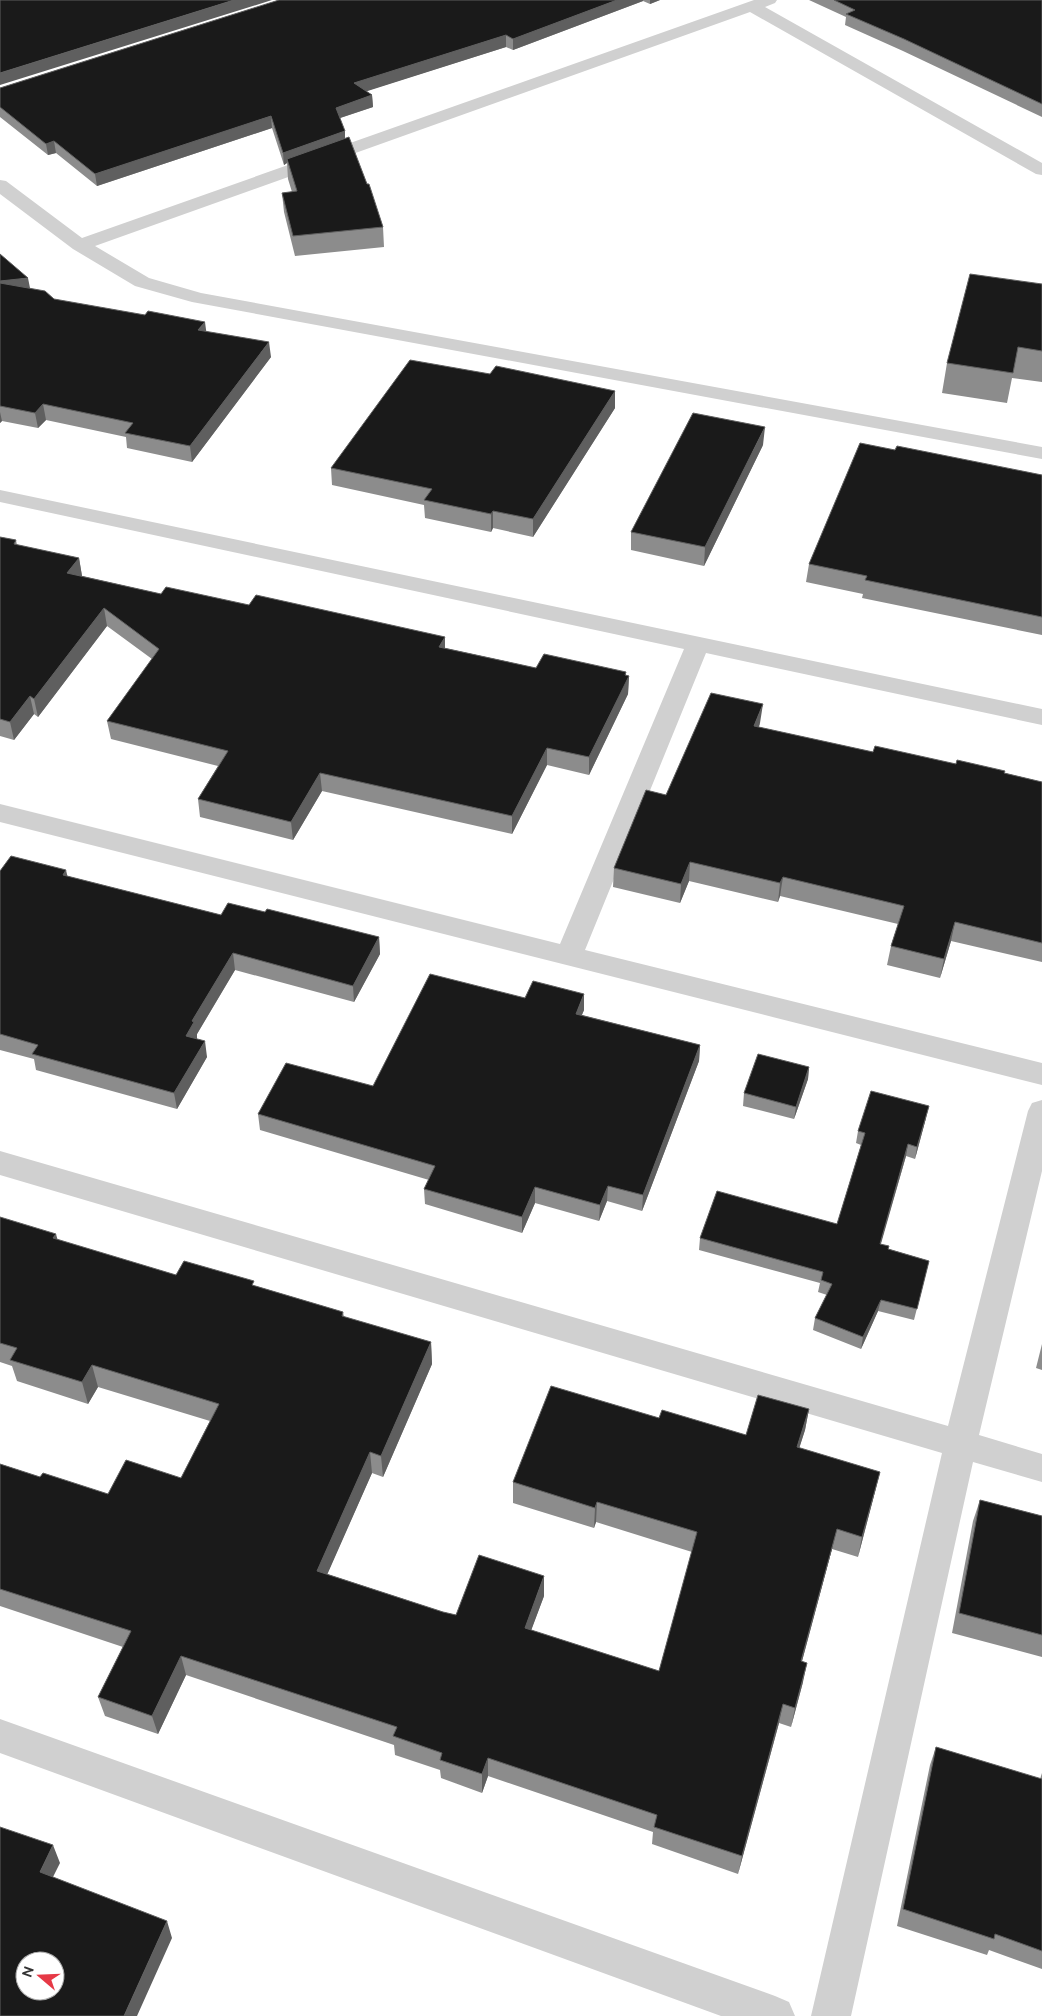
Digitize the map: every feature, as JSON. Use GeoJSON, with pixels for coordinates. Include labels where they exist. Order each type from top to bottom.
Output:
{"type":"FeatureCollection","features":[{"type":"Feature","properties":{"kind":"street"},"geometry":{"type":"LineString","coordinates":[[80,245],[769,0]]}},
{"type":"Feature","properties":{"kind":"street"},"geometry":{"type":"LineString","coordinates":[[751,6],[1042,170]]}},
{"type":"Feature","properties":{"kind":"street"},"geometry":{"type":"LineString","coordinates":[[0,186],[80,245],[142,282],[199,298],[1042,453]]}},
{"type":"Feature","properties":{"kind":"street"},"geometry":{"type":"LineString","coordinates":[[0,496],[1042,717]]}},
{"type":"Feature","properties":{"kind":"street"},"geometry":{"type":"LineString","coordinates":[[569,955],[698,644]]}},
{"type":"Feature","properties":{"kind":"street"},"geometry":{"type":"LineString","coordinates":[[0,813],[1042,1074]]}},
{"type":"Feature","properties":{"kind":"street"},"geometry":{"type":"LineString","coordinates":[[831,2016],[960,1445],[1042,1111]]}},
{"type":"Feature","properties":{"kind":"street"},"geometry":{"type":"LineString","coordinates":[[0,1163],[1042,1468]]}},
{"type":"Feature","properties":{"kind":"street"},"geometry":{"type":"LineString","coordinates":[[0,1736],[775,2016]]}},
{"type":"Feature","properties":{"kind":"building"},"geometry":{"type":"Polygon","coordinates":[[[0,0],[234,0],[0,73],[0,0]]]}},
{"type":"Feature","properties":{"kind":"building"},"geometry":{"type":"Polygon","coordinates":[[[279,0],[617,0],[513,39],[506,35],[354,83],[372,95],[336,108],[345,131],[283,153],[271,116],[95,174],[54,141],[46,144],[0,107],[0,88],[279,0]]]}},
{"type":"Feature","properties":{"kind":"building"},"geometry":{"type":"Polygon","coordinates":[[[834,0],[1042,0],[1042,104],[846,14],[855,10],[834,0]]]}},
{"type":"Feature","properties":{"kind":"building"},"geometry":{"type":"Polygon","coordinates":[[[349,137],[367,184],[369,184],[383,227],[293,236],[282,193],[297,191],[287,159],[349,137]]]}},
{"type":"Feature","properties":{"kind":"building"},"geometry":{"type":"Polygon","coordinates":[[[0,254],[28,278],[0,281],[0,254]]]}},
{"type":"Feature","properties":{"kind":"building"},"geometry":{"type":"Polygon","coordinates":[[[970,274],[1042,284],[1042,351],[1018,347],[1013,373],[947,363],[970,274]]]}},
{"type":"Feature","properties":{"kind":"building"},"geometry":{"type":"Polygon","coordinates":[[[0,283],[45,291],[54,299],[145,315],[148,311],[205,322],[198,330],[269,342],[190,446],[125,433],[133,423],[43,404],[35,413],[0,406],[0,283]]]}},
{"type":"Feature","properties":{"kind":"building"},"geometry":{"type":"Polygon","coordinates":[[[410,360],[490,374],[496,366],[615,391],[533,519],[493,511],[491,514],[424,500],[432,489],[331,468],[410,360]]]}},
{"type":"Feature","properties":{"kind":"building"},"geometry":{"type":"Polygon","coordinates":[[[693,413],[765,427],[705,547],[631,532],[693,413]]]}},
{"type":"Feature","properties":{"kind":"building"},"geometry":{"type":"Polygon","coordinates":[[[860,443],[895,450],[897,446],[1042,475],[1042,617],[865,580],[867,576],[809,564],[860,443]]]}},
{"type":"Feature","properties":{"kind":"building"},"geometry":{"type":"Polygon","coordinates":[[[0,537],[16,540],[14,544],[79,558],[67,573],[161,594],[166,587],[249,605],[256,595],[445,637],[439,647],[536,668],[544,654],[626,672],[625,675],[629,676],[589,757],[547,748],[512,816],[320,773],[291,822],[198,799],[228,751],[107,721],[159,649],[104,608],[34,699],[30,696],[10,722],[0,719],[0,537]]]}},
{"type":"Feature","properties":{"kind":"building"},"geometry":{"type":"Polygon","coordinates":[[[711,693],[763,704],[754,726],[873,752],[875,746],[956,764],[957,760],[1042,782],[1042,943],[955,922],[944,959],[891,946],[904,906],[783,877],[780,883],[690,862],[681,884],[614,868],[646,790],[666,795],[711,693]]]}},
{"type":"Feature","properties":{"kind":"building"},"geometry":{"type":"Polygon","coordinates":[[[11,856],[66,870],[63,875],[221,915],[228,903],[265,912],[267,909],[379,937],[353,986],[233,953],[192,1021],[194,1022],[186,1036],[205,1041],[174,1093],[32,1054],[38,1045],[0,1034],[0,871],[11,856]]]}},
{"type":"Feature","properties":{"kind":"building"},"geometry":{"type":"Polygon","coordinates":[[[430,974],[525,998],[533,981],[584,994],[576,1014],[700,1045],[643,1195],[608,1186],[600,1205],[535,1187],[522,1217],[424,1189],[435,1166],[258,1114],[286,1063],[373,1086],[430,974]]]}},
{"type":"Feature","properties":{"kind":"building"},"geometry":{"type":"Polygon","coordinates":[[[758,1054],[809,1067],[796,1107],[744,1093],[758,1054]]]}},
{"type":"Feature","properties":{"kind":"building"},"geometry":{"type":"Polygon","coordinates":[[[871,1091],[929,1106],[917,1147],[908,1144],[880,1244],[889,1246],[888,1249],[929,1261],[917,1309],[881,1300],[863,1337],[815,1318],[832,1284],[821,1280],[823,1272],[700,1238],[717,1191],[837,1224],[865,1133],[858,1131],[871,1091]]]}},
{"type":"Feature","properties":{"kind":"building"},"geometry":{"type":"Polygon","coordinates":[[[0,1217],[56,1234],[53,1238],[176,1275],[184,1261],[254,1281],[252,1285],[343,1312],[342,1316],[431,1342],[381,1456],[370,1452],[317,1571],[456,1615],[479,1555],[544,1576],[525,1628],[659,1671],[697,1532],[597,1502],[595,1508],[513,1482],[551,1386],[659,1418],[662,1410],[746,1435],[758,1395],[809,1409],[797,1447],[880,1472],[862,1537],[837,1529],[801,1661],[807,1663],[795,1708],[783,1704],[742,1856],[654,1827],[657,1815],[488,1758],[482,1774],[440,1760],[442,1753],[393,1736],[397,1727],[181,1656],[152,1716],[98,1697],[131,1631],[0,1589],[0,1464],[40,1477],[43,1473],[108,1494],[126,1460],[181,1478],[219,1404],[92,1365],[82,1382],[10,1360],[17,1348],[0,1343],[0,1217]]]}},
{"type":"Feature","properties":{"kind":"building"},"geometry":{"type":"Polygon","coordinates":[[[980,1500],[1042,1516],[1042,1635],[959,1613],[980,1500]]]}},
{"type":"Feature","properties":{"kind":"building"},"geometry":{"type":"Polygon","coordinates":[[[936,1747],[1042,1779],[1042,1951],[995,1934],[994,1939],[903,1909],[936,1747]]]}},
{"type":"Feature","properties":{"kind":"building"},"geometry":{"type":"Polygon","coordinates":[[[0,1827],[53,1845],[40,1872],[167,1921],[124,2016],[0,2016],[0,1827]]]}}]}
